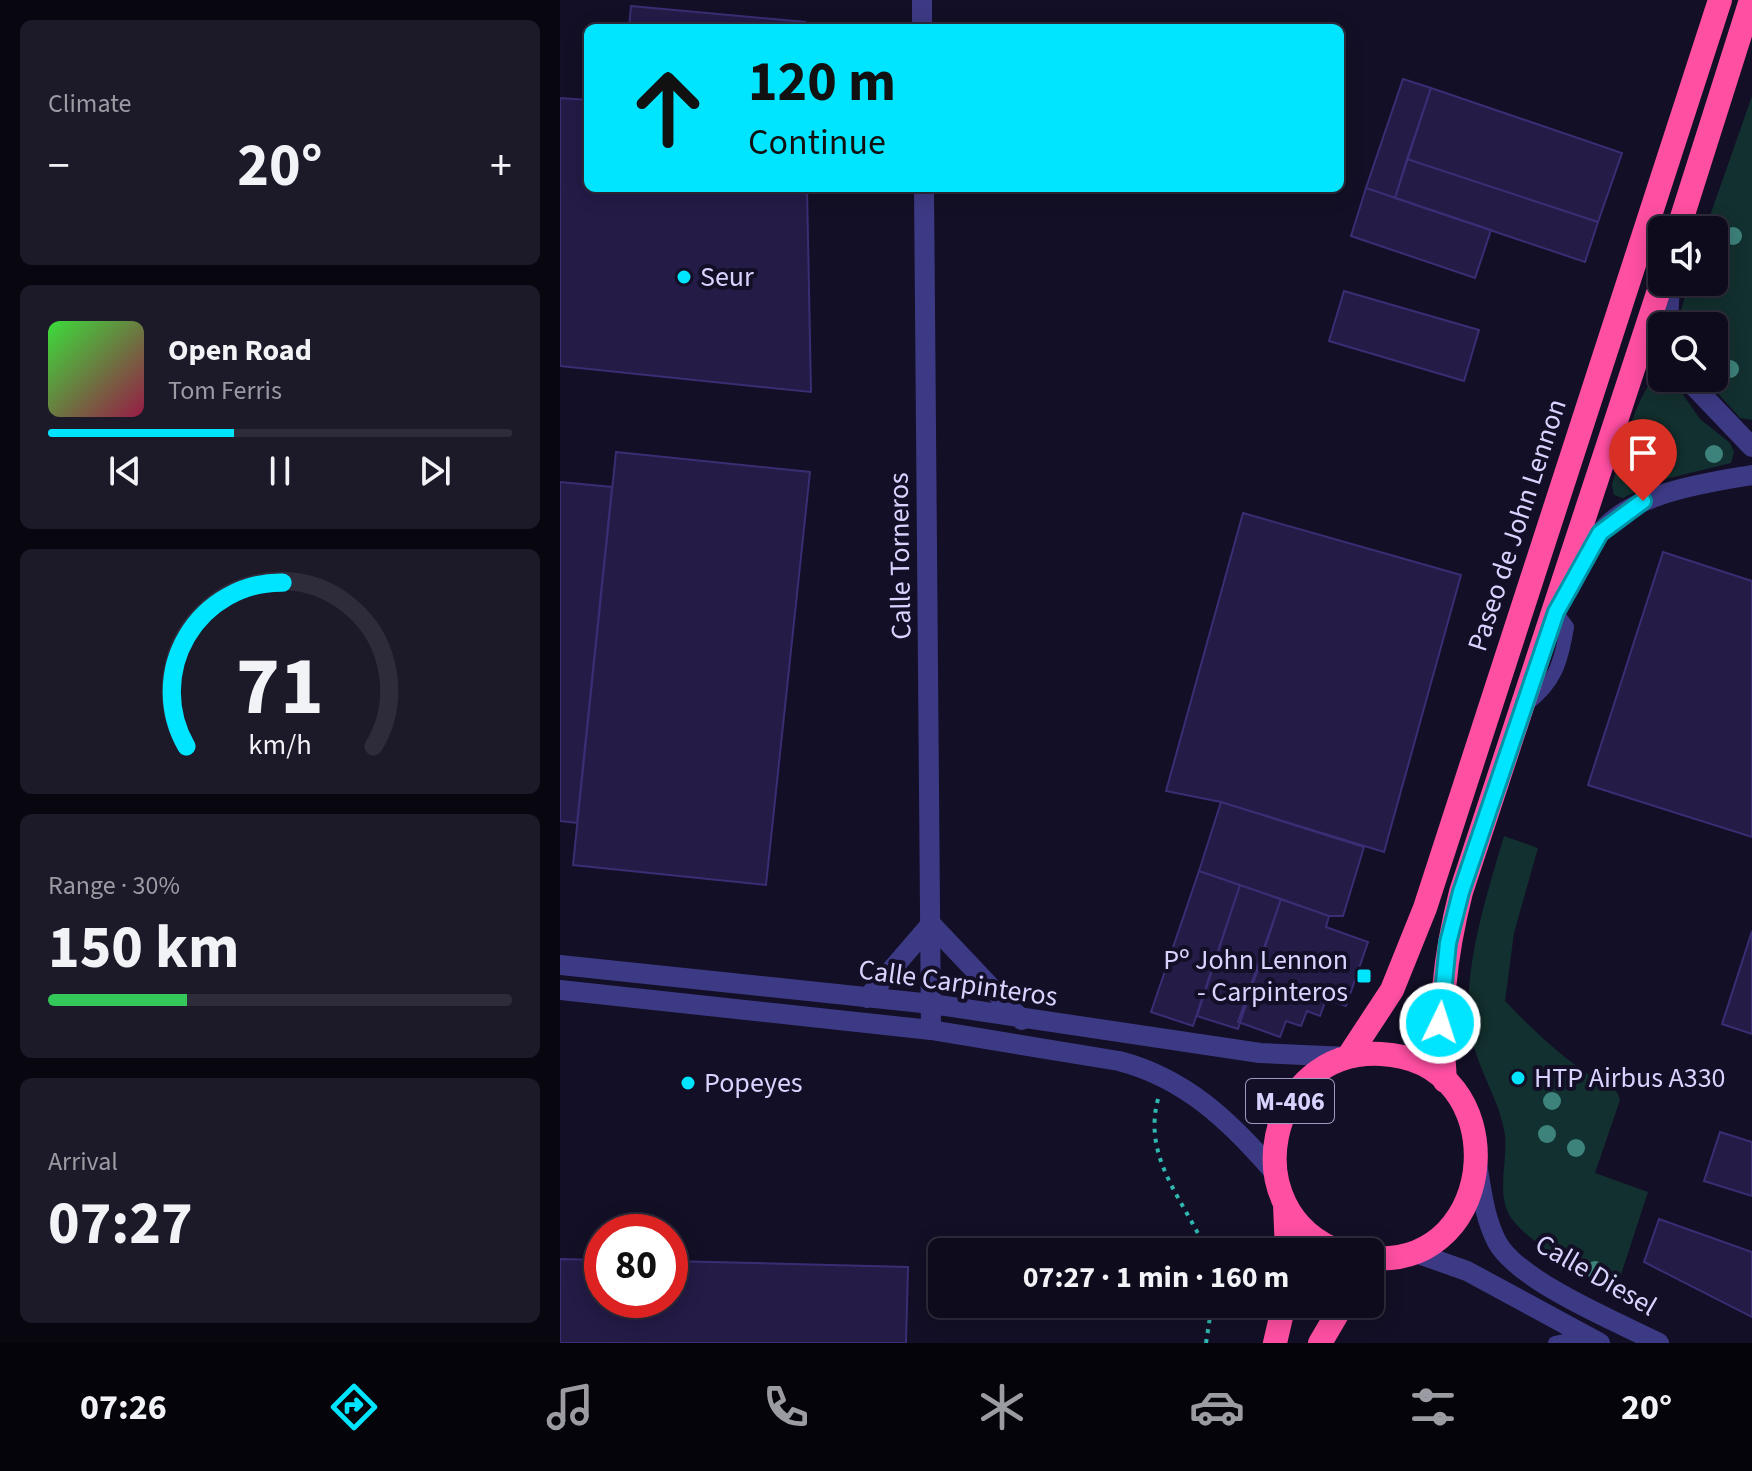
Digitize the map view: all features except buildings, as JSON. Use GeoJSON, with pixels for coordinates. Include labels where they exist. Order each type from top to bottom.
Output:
{"type":"FeatureCollection","features":[{"type":"Feature","properties":{"kind":"highway","name":"Paseo de John Lennon"},"geometry":{"type":"LineString","coordinates":[[1348,1057],[1375,1021],[1392,990],[1425,908],[1720,0]]}},
{"type":"Feature","properties":{"kind":"highway"},"geometry":{"type":"LineString","coordinates":[[1682,216],[1751,0]]}},
{"type":"Feature","properties":{"kind":"highway"},"geometry":{"type":"LineString","coordinates":[[1445,1081],[1440,1023],[1448,943],[1478,842],[1526,705],[1657,296]]}},
{"type":"Feature","properties":{"kind":"highway","name":"M-406"},"geometry":{"type":"LineString","coordinates":[[1316,1238],[1303,1231],[1285,1204],[1274,1172],[1276,1132],[1288,1103],[1306,1081],[1348,1057],[1381,1054],[1407,1059],[1445,1081],[1471,1118],[1477,1164],[1473,1187],[1451,1226],[1413,1252],[1384,1259]]}},
{"type":"Feature","properties":{"kind":"highway","name":"M-406"},"geometry":{"type":"LineString","coordinates":[[1285,1204],[1286,1238]]}},
{"type":"Feature","properties":{"kind":"highway"},"geometry":{"type":"LineString","coordinates":[[1275,1343],[1281,1318]]}},
{"type":"Feature","properties":{"kind":"highway"},"geometry":{"type":"LineString","coordinates":[[1320,1343],[1335,1318]]}},
{"type":"Feature","properties":{"kind":"street"},"geometry":{"type":"LineString","coordinates":[[922,0],[922,24]]}},
{"type":"Feature","properties":{"kind":"street","name":"Calle Torneros"},"geometry":{"type":"LineString","coordinates":[[924,192],[931,1030]]}},
{"type":"Feature","properties":{"kind":"street"},"geometry":{"type":"LineString","coordinates":[[1699,392],[1752,447]]}},
{"type":"Feature","properties":{"kind":"street"},"geometry":{"type":"LineString","coordinates":[[1556,612],[1600,533],[1643,501],[1686,487],[1752,475]]}},
{"type":"Feature","properties":{"kind":"street"},"geometry":{"type":"LineString","coordinates":[[867,998],[931,924],[1022,1020]]}},
{"type":"Feature","properties":{"kind":"street","name":"Calle Carpinteros"},"geometry":{"type":"LineString","coordinates":[[560,965],[932,1004],[1022,1020],[1260,1053],[1348,1057]]}},
{"type":"Feature","properties":{"kind":"street","name":"Calle Carpinteros"},"geometry":{"type":"LineString","coordinates":[[560,990],[931,1030],[1094,1055],[1149,1069],[1214,1109],[1274,1172]]}},
{"type":"Feature","properties":{"kind":"street","name":"Calle Diesel"},"geometry":{"type":"LineString","coordinates":[[1477,1164],[1485,1215],[1498,1245],[1531,1276],[1659,1343]]}},
{"type":"Feature","properties":{"kind":"street","name":"Calle Diesel"},"geometry":{"type":"LineString","coordinates":[[1413,1252],[1467,1271],[1593,1340]]}},
{"type":"Feature","properties":{"kind":"lane"},"geometry":{"type":"LineString","coordinates":[[1555,1343],[1593,1340]]}},
{"type":"Feature","properties":{"kind":"path"},"geometry":{"type":"LineString","coordinates":[[1161,1090],[1154,1132],[1158,1159],[1200,1238]]}},
{"type":"Feature","properties":{"kind":"path"},"geometry":{"type":"LineString","coordinates":[[1206,1343],[1210,1318]]}},
{"type":"Feature","properties":{"kind":"green space"},"geometry":{"type":"Polygon","coordinates":[[[1752,96],[1752,420],[1740,418],[1717,392],[1728,392],[1728,312],[1681,312],[1685,296],[1728,296],[1728,216],[1710,216],[1752,96]]]}},
{"type":"Feature","properties":{"kind":"green space"},"geometry":{"type":"Polygon","coordinates":[[[1648,387],[1648,392],[1681,392],[1700,419],[1730,443],[1734,452],[1731,463],[1657,481],[1623,498],[1614,495],[1612,485],[1625,441],[1648,387]]]}},
{"type":"Feature","properties":{"kind":"green space"},"geometry":{"type":"Polygon","coordinates":[[[1504,836],[1538,848],[1514,933],[1505,1001],[1558,1051],[1617,1092],[1620,1100],[1595,1173],[1648,1192],[1616,1290],[1534,1241],[1512,1219],[1504,1200],[1505,1135],[1499,1110],[1475,1051],[1469,1014],[1469,989],[1477,936],[1504,836]]]}},
{"type":"Feature","properties":{"kind":"place","name":"Seur"},"geometry":{"type":"Point","coordinates":[684,277]}},
{"type":"Feature","properties":{"kind":"place","name":"Pº John Lennon - Carpinteros"},"geometry":{"type":"Point","coordinates":[1364,976]}},
{"type":"Feature","properties":{"kind":"place","name":"HTP Airbus A330"},"geometry":{"type":"Point","coordinates":[1518,1078]}},
{"type":"Feature","properties":{"kind":"place","name":"Popeyes"},"geometry":{"type":"Point","coordinates":[688,1083]}},
{"type":"Feature","properties":{"kind":"route"},"geometry":{"type":"LineString","coordinates":[[1440,1023],[1448,943],[1461,892],[1556,612],[1600,533],[1643,501]]}}]}
